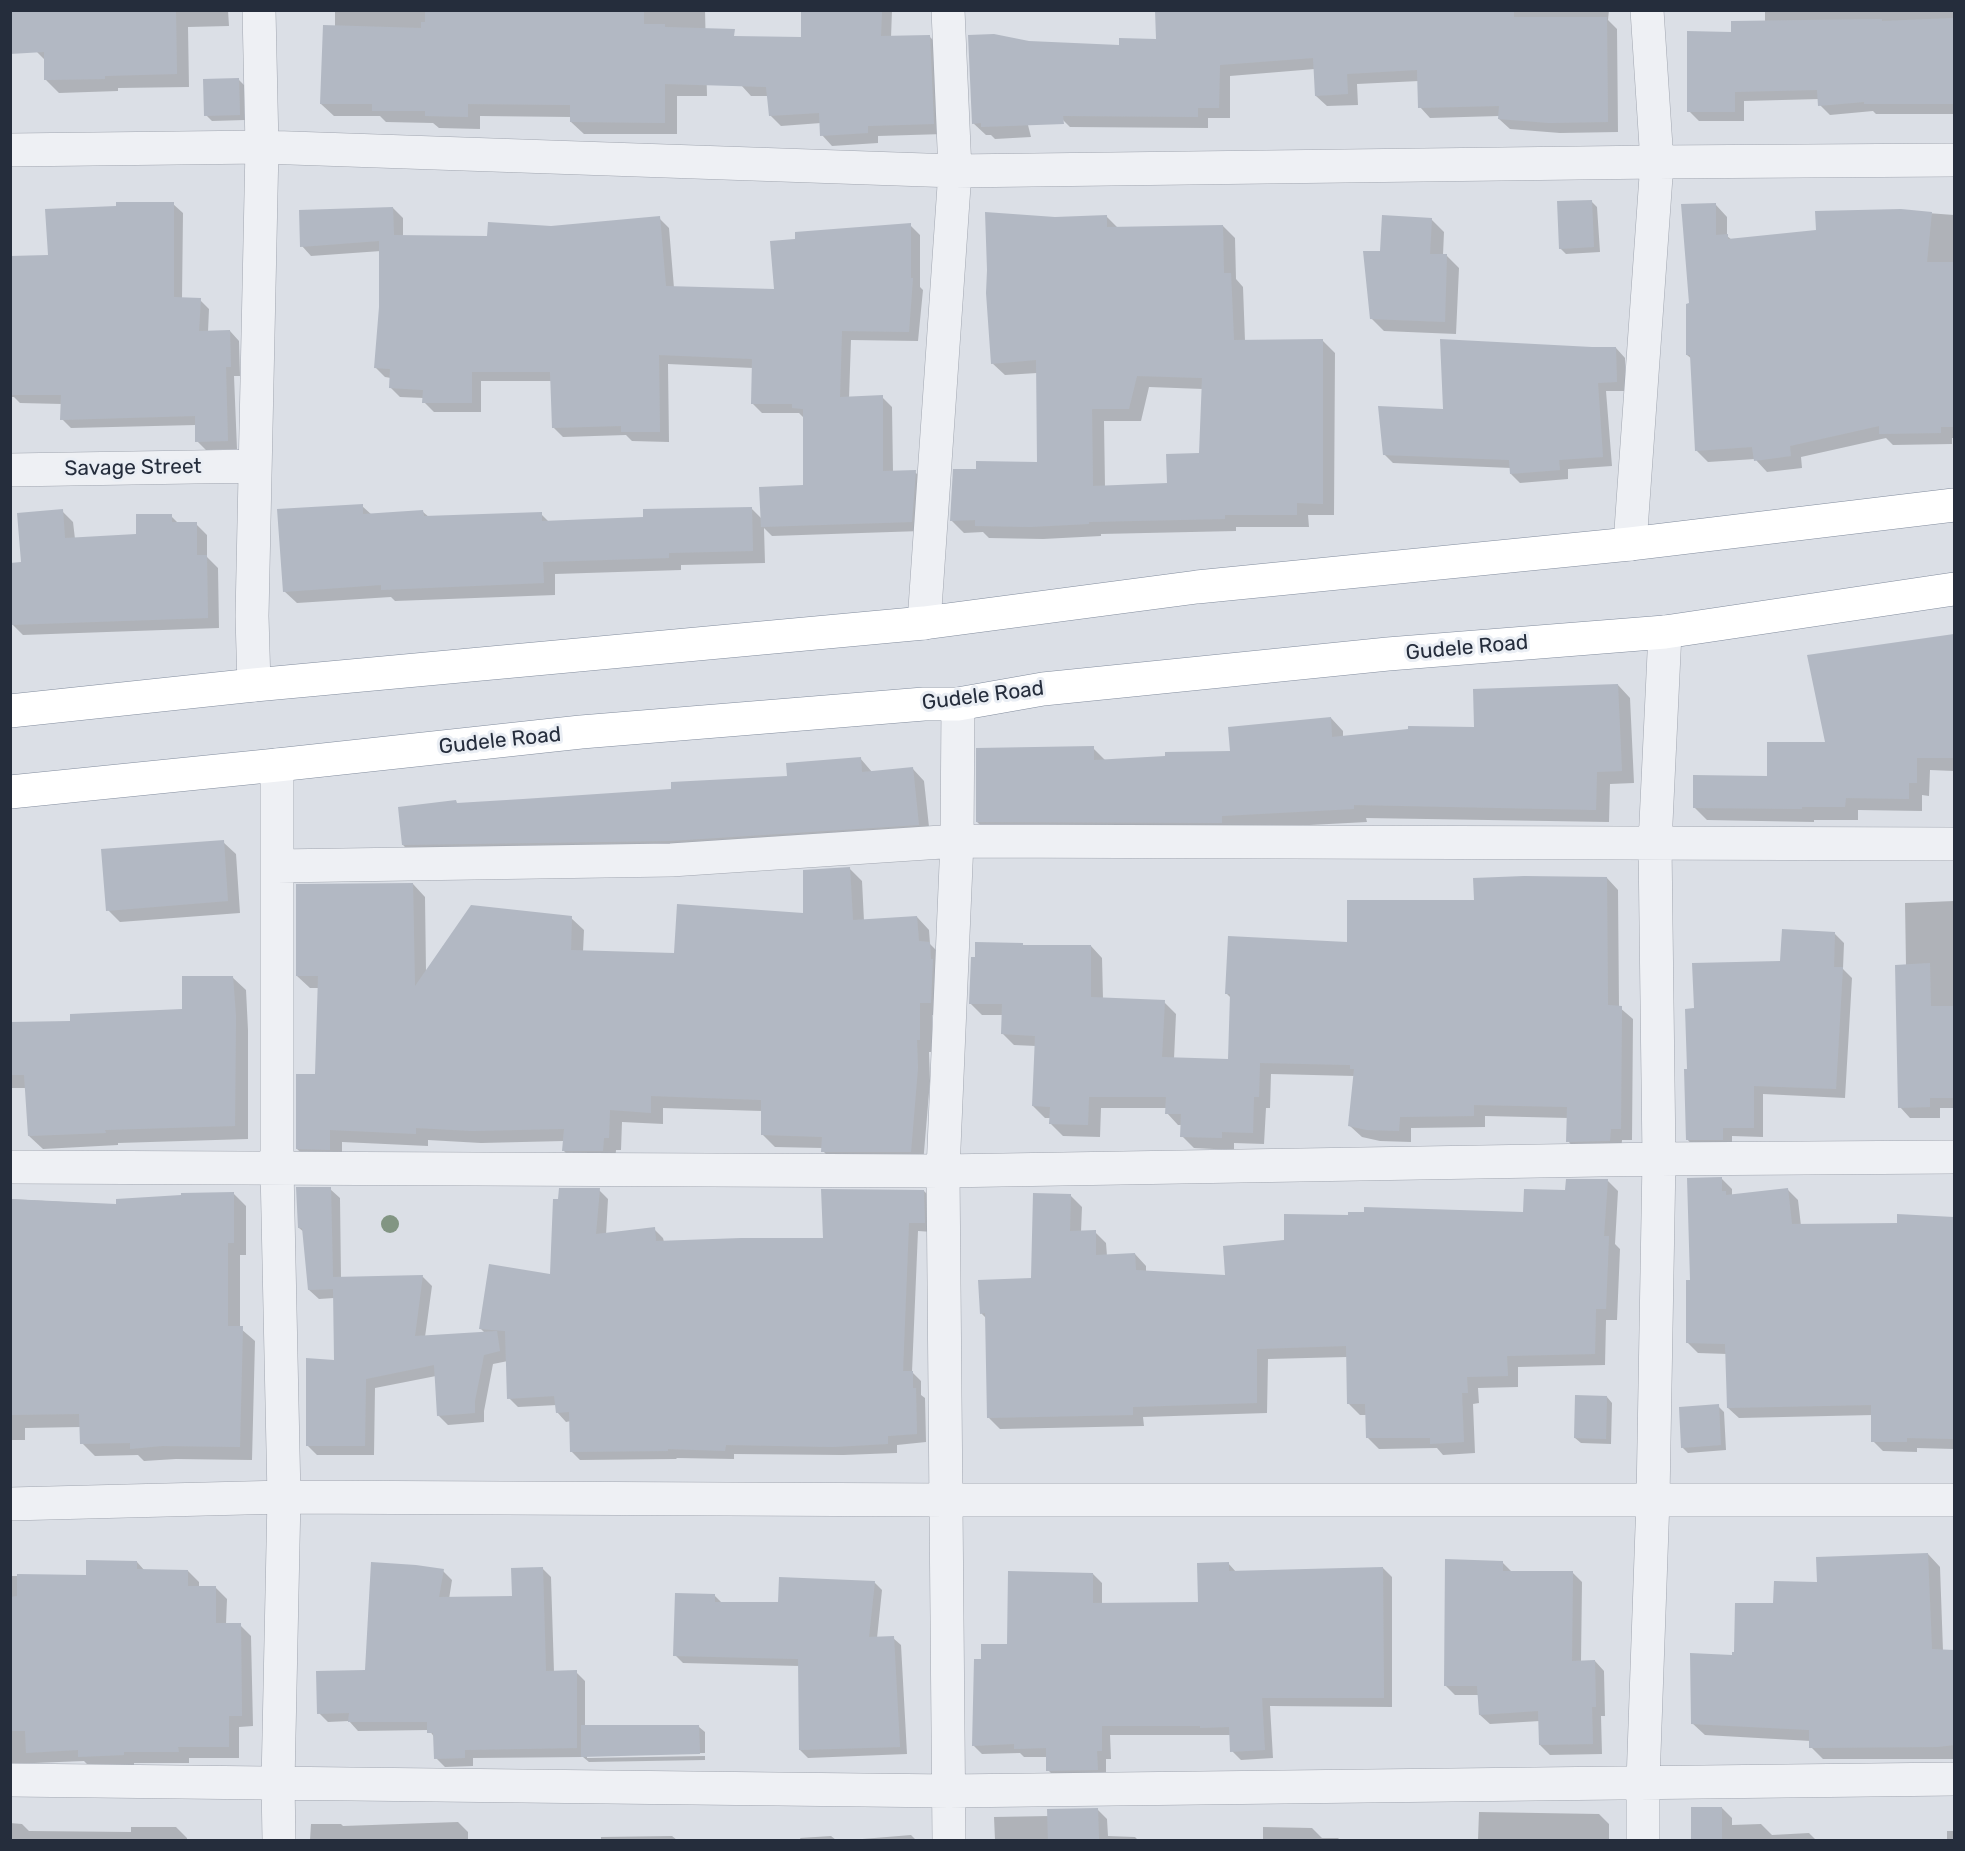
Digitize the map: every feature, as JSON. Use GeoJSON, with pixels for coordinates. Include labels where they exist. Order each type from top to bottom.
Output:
{"type":"FeatureCollection","features":[{"type":"Feature","properties":{"kind":"highway"},"geometry":{"type":"LineString","coordinates":[[10,711],[254,685],[924,622],[1197,587],[1630,544],[1954,505]]}},
{"type":"Feature","properties":{"kind":"highway","name":"Gudele Road"},"geometry":{"type":"LineString","coordinates":[[10,792],[580,732],[924,704],[958,704],[1043,689],[1101,683],[1388,654],[1665,632],[1954,589]]}},
{"type":"Feature","properties":{"kind":"street"},"geometry":{"type":"LineString","coordinates":[[254,685],[252,616],[262,147],[259,10]]}},
{"type":"Feature","properties":{"kind":"street"},"geometry":{"type":"LineString","coordinates":[[924,622],[955,171],[948,10]]}},
{"type":"Feature","properties":{"kind":"street"},"geometry":{"type":"LineString","coordinates":[[1630,544],[1657,162],[1647,10]]}},
{"type":"Feature","properties":{"kind":"street"},"geometry":{"type":"LineString","coordinates":[[10,150],[262,147],[955,171],[1954,160]]}},
{"type":"Feature","properties":{"kind":"street","name":"Savage Street"},"geometry":{"type":"LineString","coordinates":[[10,470],[255,466]]}},
{"type":"Feature","properties":{"kind":"street"},"geometry":{"type":"LineString","coordinates":[[1643,1840],[1653,1500],[1659,1159],[1655,844],[1665,632]]}},
{"type":"Feature","properties":{"kind":"street"},"geometry":{"type":"LineString","coordinates":[[949,1840],[943,1171],[957,841],[958,704]]}},
{"type":"Feature","properties":{"kind":"street"},"geometry":{"type":"LineString","coordinates":[[277,765],[277,1168],[284,1497],[278,1782],[279,1840]]}},
{"type":"Feature","properties":{"kind":"street"},"geometry":{"type":"LineString","coordinates":[[277,866],[671,860],[957,841],[1954,844]]}},
{"type":"Feature","properties":{"kind":"street"},"geometry":{"type":"LineString","coordinates":[[10,1167],[943,1171],[1659,1159],[1954,1157]]}},
{"type":"Feature","properties":{"kind":"street"},"geometry":{"type":"LineString","coordinates":[[10,1504],[284,1497],[947,1500],[1954,1500]]}},
{"type":"Feature","properties":{"kind":"street"},"geometry":{"type":"LineString","coordinates":[[10,1780],[949,1791],[1954,1779]]}},
{"type":"Feature","properties":{"kind":"building"},"geometry":{"type":"Polygon","coordinates":[[[10,10],[176,10],[177,74],[44,80],[44,52],[10,54],[10,10]]]}},
{"type":"Feature","properties":{"kind":"building"},"geometry":{"type":"Polygon","coordinates":[[[425,10],[644,10],[644,24],[665,24],[665,27],[735,29],[734,36],[801,37],[801,10],[882,10],[881,36],[930,35],[934,124],[868,126],[868,133],[820,136],[819,113],[769,116],[766,87],[665,84],[665,123],[570,122],[570,105],[468,104],[468,117],[425,116],[425,111],[372,111],[372,104],[320,104],[323,25],[421,28],[421,22],[425,22],[425,10]]]}},
{"type":"Feature","properties":{"kind":"building"},"geometry":{"type":"Polygon","coordinates":[[[1155,10],[1514,10],[1514,17],[1607,17],[1608,122],[1549,123],[1498,119],[1499,106],[1418,108],[1417,70],[1347,74],[1348,94],[1315,96],[1313,58],[1220,65],[1219,108],[1198,108],[1198,117],[1063,116],[1064,124],[981,127],[981,123],[972,124],[968,35],[994,34],[1029,41],[1119,45],[1119,38],[1156,39],[1155,10]]]}},
{"type":"Feature","properties":{"kind":"building"},"geometry":{"type":"Polygon","coordinates":[[[1954,18],[1954,104],[1864,104],[1864,102],[1818,106],[1817,90],[1735,92],[1735,112],[1687,112],[1687,31],[1731,32],[1731,21],[1882,19],[1882,21],[1954,18]]]}},
{"type":"Feature","properties":{"kind":"building"},"geometry":{"type":"Polygon","coordinates":[[[239,78],[240,115],[204,116],[203,79],[239,78]]]}},
{"type":"Feature","properties":{"kind":"building"},"geometry":{"type":"Polygon","coordinates":[[[1592,200],[1594,247],[1559,249],[1557,201],[1592,200]]]}},
{"type":"Feature","properties":{"kind":"building"},"geometry":{"type":"Polygon","coordinates":[[[116,202],[174,202],[174,297],[201,298],[199,331],[230,330],[231,367],[226,367],[228,441],[195,442],[195,416],[60,420],[61,395],[10,395],[10,256],[48,255],[45,209],[116,206],[116,202]]]}},
{"type":"Feature","properties":{"kind":"building"},"geometry":{"type":"Polygon","coordinates":[[[1716,203],[1716,235],[1728,234],[1728,239],[1816,230],[1815,211],[1901,209],[1932,212],[1927,262],[1954,262],[1954,427],[1941,427],[1941,433],[1879,434],[1879,426],[1790,446],[1791,456],[1754,461],[1752,447],[1695,451],[1690,355],[1686,355],[1686,304],[1689,303],[1681,204],[1716,203]]]}},
{"type":"Feature","properties":{"kind":"building"},"geometry":{"type":"Polygon","coordinates":[[[393,207],[394,235],[487,236],[488,222],[551,226],[660,216],[666,286],[774,289],[770,241],[795,239],[795,232],[911,223],[911,278],[913,278],[909,332],[842,331],[840,397],[883,395],[883,471],[916,470],[912,522],[761,527],[759,487],[803,485],[803,409],[792,408],[792,404],[751,404],[752,359],[659,355],[660,432],[621,432],[621,426],[552,428],[550,372],[472,372],[472,403],[422,403],[423,390],[389,388],[390,369],[374,368],[379,307],[379,241],[300,247],[299,210],[393,207]]]}},
{"type":"Feature","properties":{"kind":"building"},"geometry":{"type":"Polygon","coordinates":[[[985,212],[1055,217],[1107,215],[1107,227],[1223,225],[1224,273],[1231,273],[1234,340],[1323,339],[1323,504],[1297,503],[1297,515],[1225,515],[1225,519],[1089,522],[1089,524],[1030,527],[975,526],[975,520],[950,521],[953,469],[976,469],[976,461],[1037,462],[1036,360],[991,364],[986,293],[985,212]],[[1137,376],[1129,409],[1092,409],[1093,486],[1167,483],[1166,454],[1199,453],[1202,378],[1137,376]]]}},
{"type":"Feature","properties":{"kind":"building"},"geometry":{"type":"Polygon","coordinates":[[[1382,215],[1432,218],[1430,254],[1447,254],[1445,322],[1370,319],[1363,251],[1380,251],[1382,215]]]}},
{"type":"Feature","properties":{"kind":"building"},"geometry":{"type":"Polygon","coordinates":[[[1440,339],[1616,347],[1617,382],[1598,383],[1603,457],[1559,460],[1560,470],[1510,474],[1509,460],[1383,455],[1378,406],[1443,409],[1440,339]]]}},
{"type":"Feature","properties":{"kind":"building"},"geometry":{"type":"Polygon","coordinates":[[[363,504],[363,514],[423,510],[424,516],[542,512],[542,521],[643,517],[643,509],[752,507],[753,551],[669,553],[669,558],[543,562],[544,583],[381,590],[381,585],[283,592],[277,509],[363,504]]]}},
{"type":"Feature","properties":{"kind":"building"},"geometry":{"type":"Polygon","coordinates":[[[63,509],[65,538],[136,534],[136,514],[172,514],[172,522],[197,522],[197,555],[207,555],[208,618],[10,625],[10,563],[21,562],[17,513],[63,509]]]}},
{"type":"Feature","properties":{"kind":"building"},"geometry":{"type":"Polygon","coordinates":[[[1954,634],[1954,758],[1917,758],[1917,783],[1909,783],[1909,799],[1846,798],[1845,807],[1802,807],[1802,809],[1693,808],[1693,775],[1767,776],[1767,742],[1825,742],[1807,655],[1954,634]]]}},
{"type":"Feature","properties":{"kind":"building"},"geometry":{"type":"Polygon","coordinates":[[[1618,684],[1622,771],[1597,772],[1596,810],[1354,805],[1354,809],[1222,816],[1222,823],[976,822],[976,748],[1094,746],[1094,760],[1165,756],[1165,752],[1230,751],[1228,727],[1331,717],[1332,737],[1408,729],[1408,726],[1474,727],[1473,689],[1618,684]]]}},
{"type":"Feature","properties":{"kind":"building"},"geometry":{"type":"Polygon","coordinates":[[[861,757],[862,772],[913,767],[919,825],[670,841],[402,845],[398,807],[456,800],[457,803],[671,789],[671,782],[787,776],[786,763],[861,757]]]}},
{"type":"Feature","properties":{"kind":"building"},"geometry":{"type":"Polygon","coordinates":[[[224,840],[228,901],[106,911],[101,849],[224,840]]]}},
{"type":"Feature","properties":{"kind":"building"},"geometry":{"type":"Polygon","coordinates":[[[850,867],[853,920],[917,916],[919,941],[930,942],[931,959],[933,959],[931,1003],[920,1003],[920,1040],[917,1040],[918,1068],[911,1152],[821,1152],[822,1137],[761,1135],[761,1100],[651,1096],[651,1113],[610,1110],[609,1138],[604,1138],[603,1151],[562,1151],[564,1129],[472,1131],[416,1128],[416,1134],[330,1130],[330,1150],[296,1149],[296,1074],[315,1074],[318,976],[296,976],[296,884],[413,883],[415,986],[471,905],[572,916],[571,950],[674,953],[677,904],[803,913],[803,870],[850,867]]]}},
{"type":"Feature","properties":{"kind":"building"},"geometry":{"type":"Polygon","coordinates":[[[1607,877],[1608,1005],[1622,1006],[1621,1129],[1611,1129],[1610,1141],[1566,1142],[1567,1107],[1474,1105],[1474,1116],[1400,1117],[1399,1131],[1367,1130],[1348,1126],[1354,1069],[1350,1069],[1350,1065],[1260,1063],[1259,1097],[1254,1097],[1253,1133],[1222,1132],[1222,1138],[1180,1137],[1181,1114],[1165,1114],[1166,1097],[1089,1097],[1088,1125],[1049,1124],[1050,1107],[1032,1106],[1035,1036],[1001,1034],[1002,1004],[969,1004],[971,957],[975,957],[975,942],[1091,945],[1091,997],[1165,1000],[1162,1057],[1228,1059],[1230,994],[1225,994],[1228,936],[1347,942],[1347,900],[1474,900],[1473,878],[1607,877]]]}},
{"type":"Feature","properties":{"kind":"building"},"geometry":{"type":"Polygon","coordinates":[[[1782,929],[1835,932],[1834,967],[1843,967],[1836,1089],[1754,1086],[1754,1128],[1723,1128],[1723,1140],[1686,1140],[1685,1009],[1694,1008],[1692,963],[1780,961],[1782,929]]]}},
{"type":"Feature","properties":{"kind":"building"},"geometry":{"type":"Polygon","coordinates":[[[1930,963],[1931,1006],[1954,1006],[1954,1098],[1930,1098],[1930,1107],[1898,1108],[1895,965],[1930,963]]]}},
{"type":"Feature","properties":{"kind":"building"},"geometry":{"type":"Polygon","coordinates":[[[182,976],[233,976],[236,1016],[235,1126],[105,1130],[106,1133],[28,1136],[24,1075],[10,1075],[10,1022],[70,1021],[70,1014],[182,1009],[182,976]]]}},
{"type":"Feature","properties":{"kind":"building"},"geometry":{"type":"Polygon","coordinates":[[[1722,1177],[1722,1191],[1726,1191],[1726,1195],[1788,1188],[1792,1224],[1897,1223],[1897,1214],[1954,1217],[1954,1439],[1907,1438],[1907,1442],[1871,1442],[1871,1405],[1727,1408],[1725,1344],[1686,1343],[1686,1280],[1690,1280],[1687,1178],[1722,1177]]]}},
{"type":"Feature","properties":{"kind":"building"},"geometry":{"type":"Polygon","coordinates":[[[1566,1179],[1608,1179],[1604,1236],[1609,1236],[1606,1309],[1596,1309],[1595,1354],[1507,1356],[1508,1376],[1467,1377],[1468,1393],[1462,1393],[1464,1442],[1430,1444],[1430,1438],[1366,1438],[1365,1404],[1347,1404],[1346,1346],[1257,1349],[1257,1403],[1133,1407],[1133,1415],[987,1418],[985,1313],[980,1314],[978,1280],[1031,1278],[1033,1193],[1071,1194],[1070,1231],[1096,1230],[1096,1255],[1135,1253],[1136,1270],[1225,1275],[1223,1246],[1284,1240],[1284,1214],[1348,1215],[1348,1212],[1364,1212],[1364,1207],[1523,1212],[1524,1189],[1565,1190],[1566,1179]]]}},
{"type":"Feature","properties":{"kind":"building"},"geometry":{"type":"Polygon","coordinates":[[[296,1187],[331,1187],[333,1277],[423,1275],[415,1336],[497,1331],[500,1351],[484,1355],[475,1401],[475,1413],[437,1416],[434,1365],[366,1379],[365,1446],[306,1446],[306,1358],[334,1360],[333,1289],[308,1290],[302,1228],[298,1228],[296,1187]]]}},
{"type":"Feature","properties":{"kind":"building"},"geometry":{"type":"Polygon","coordinates":[[[559,1188],[600,1188],[596,1234],[655,1227],[656,1241],[823,1238],[821,1189],[924,1190],[925,1223],[909,1223],[903,1371],[913,1371],[913,1388],[916,1388],[917,1434],[888,1436],[888,1444],[833,1447],[726,1445],[725,1451],[668,1449],[668,1451],[570,1452],[569,1412],[556,1413],[554,1396],[507,1399],[505,1331],[479,1329],[489,1264],[550,1274],[553,1199],[558,1199],[559,1188]]]}},
{"type":"Feature","properties":{"kind":"building"},"geometry":{"type":"Polygon","coordinates":[[[234,1192],[234,1243],[228,1243],[228,1326],[243,1326],[240,1447],[162,1446],[130,1449],[130,1443],[80,1444],[79,1414],[10,1415],[10,1199],[116,1204],[116,1199],[181,1195],[181,1193],[234,1192]]]}},
{"type":"Feature","properties":{"kind":"building"},"geometry":{"type":"Polygon","coordinates":[[[1575,1395],[1607,1396],[1606,1439],[1574,1438],[1575,1395]]]}},
{"type":"Feature","properties":{"kind":"building"},"geometry":{"type":"Polygon","coordinates":[[[1719,1404],[1721,1445],[1681,1448],[1679,1407],[1719,1404]]]}},
{"type":"Feature","properties":{"kind":"building"},"geometry":{"type":"Polygon","coordinates":[[[1928,1553],[1932,1649],[1954,1650],[1954,1745],[1809,1748],[1809,1730],[1691,1724],[1690,1653],[1732,1655],[1734,1652],[1735,1603],[1773,1603],[1774,1581],[1817,1582],[1816,1557],[1928,1553]]]}},
{"type":"Feature","properties":{"kind":"building"},"geometry":{"type":"Polygon","coordinates":[[[1445,1559],[1503,1561],[1503,1571],[1573,1571],[1572,1661],[1595,1660],[1596,1707],[1592,1707],[1593,1744],[1539,1745],[1538,1711],[1479,1715],[1477,1686],[1444,1686],[1445,1559]]]}},
{"type":"Feature","properties":{"kind":"building"},"geometry":{"type":"Polygon","coordinates":[[[86,1560],[137,1561],[137,1569],[188,1570],[188,1586],[216,1586],[216,1623],[241,1623],[242,1716],[229,1716],[229,1747],[178,1747],[179,1752],[124,1752],[124,1755],[78,1757],[78,1750],[26,1753],[25,1731],[10,1731],[10,1597],[17,1596],[17,1574],[86,1575],[86,1560]]]}},
{"type":"Feature","properties":{"kind":"building"},"geometry":{"type":"Polygon","coordinates":[[[371,1562],[444,1569],[439,1597],[512,1596],[511,1568],[543,1567],[546,1671],[577,1670],[577,1748],[465,1750],[465,1758],[434,1759],[433,1733],[427,1733],[427,1722],[348,1722],[349,1713],[317,1714],[316,1671],[365,1670],[371,1562]]]}},
{"type":"Feature","properties":{"kind":"building"},"geometry":{"type":"Polygon","coordinates":[[[1229,1562],[1229,1571],[1383,1567],[1384,1698],[1262,1698],[1265,1750],[1230,1752],[1229,1727],[1102,1726],[1102,1751],[1097,1751],[1098,1770],[1046,1771],[1046,1748],[1014,1749],[1014,1744],[972,1746],[974,1659],[981,1659],[981,1644],[1007,1644],[1008,1571],[1093,1573],[1093,1603],[1198,1602],[1197,1563],[1229,1562]]]}},
{"type":"Feature","properties":{"kind":"building"},"geometry":{"type":"Polygon","coordinates":[[[779,1577],[875,1581],[869,1637],[894,1636],[900,1747],[799,1750],[798,1659],[673,1656],[675,1593],[715,1594],[715,1602],[778,1602],[779,1577]]]}},
{"type":"Feature","properties":{"kind":"building"},"geometry":{"type":"Polygon","coordinates":[[[581,1725],[699,1725],[700,1754],[581,1757],[581,1725]]]}},
{"type":"Feature","properties":{"kind":"building"},"geometry":{"type":"Polygon","coordinates":[[[1691,1807],[1722,1807],[1722,1840],[1691,1840],[1691,1807]]]}},
{"type":"Feature","properties":{"kind":"building"},"geometry":{"type":"Polygon","coordinates":[[[1098,1808],[1099,1840],[1048,1840],[1047,1809],[1098,1808]]]}}]}
